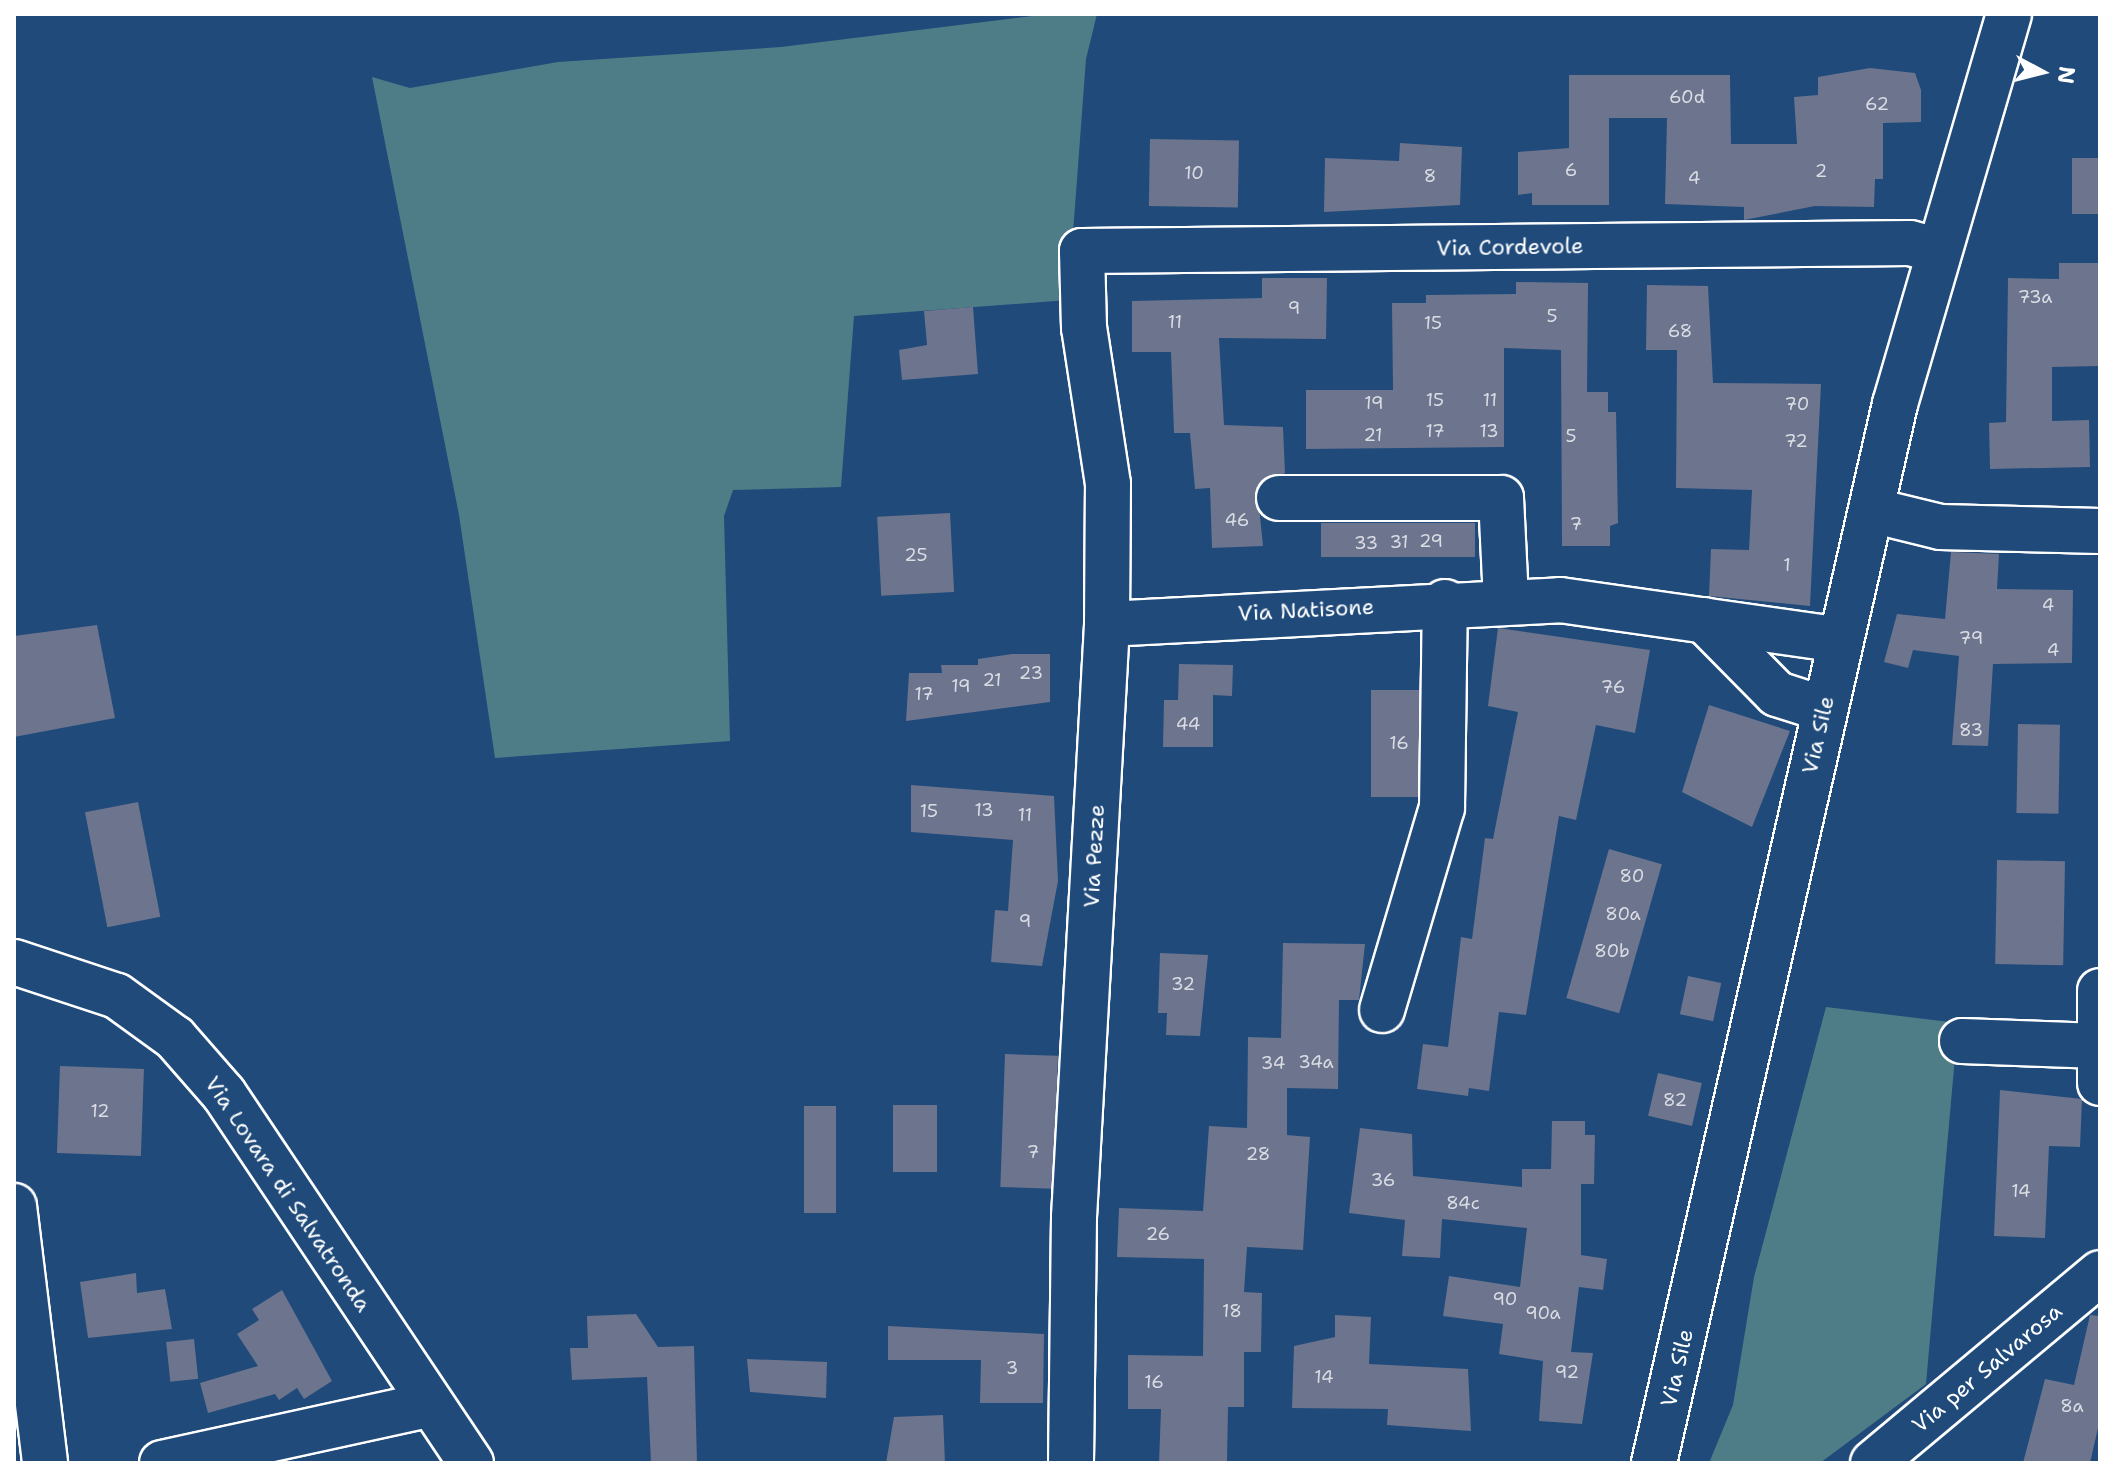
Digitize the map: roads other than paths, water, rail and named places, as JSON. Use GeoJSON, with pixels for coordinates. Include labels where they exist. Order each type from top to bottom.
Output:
{"type":"FeatureCollection","features":[{"type":"Feature","properties":{"kind":"street","name":"Via Sile"},"geometry":{"type":"LineString","coordinates":[[1654,1463],[1871,510],[1937,250],[2009,14]]}},
{"type":"Feature","properties":{"kind":"street","name":"Via Cordevole"},"geometry":{"type":"LineString","coordinates":[[1082,251],[1910,243],[1937,250]]}},
{"type":"Feature","properties":{"kind":"street","name":"Via Pezze"},"geometry":{"type":"LineString","coordinates":[[1071,1463],[1074,1217],[1107,624],[1108,484],[1084,328],[1082,251]]}},
{"type":"Feature","properties":{"kind":"street"},"geometry":{"type":"LineString","coordinates":[[1279,498],[1501,498],[1506,600]]}},
{"type":"Feature","properties":{"kind":"street"},"geometry":{"type":"LineString","coordinates":[[1871,510],[1940,527],[2100,531]]}},
{"type":"Feature","properties":{"kind":"street","name":"Via Natisone"},"geometry":{"type":"LineString","coordinates":[[1107,624],[1506,600],[1581,602],[1840,640]]}},
{"type":"Feature","properties":{"kind":"street"},"geometry":{"type":"LineString","coordinates":[[1382,1010],[1442,808],[1445,602]]}},
{"type":"Feature","properties":{"kind":"street"},"geometry":{"type":"LineString","coordinates":[[1704,620],[1777,694],[1824,709]]}},
{"type":"Feature","properties":{"kind":"street","name":"Via Lovara di Salvatronda"},"geometry":{"type":"LineString","coordinates":[[14,962],[117,996],[175,1038],[224,1094],[429,1405],[471,1463]]}},
{"type":"Feature","properties":{"kind":"street"},"geometry":{"type":"LineString","coordinates":[[2100,991],[2100,1083]]}},
{"type":"Feature","properties":{"kind":"street"},"geometry":{"type":"LineString","coordinates":[[1962,1041],[2099,1046]]}},
{"type":"Feature","properties":{"kind":"street"},"geometry":{"type":"LineString","coordinates":[[14,1206],[45,1463]]}},
{"type":"Feature","properties":{"kind":"street","name":"Via per Salvarosa"},"geometry":{"type":"LineString","coordinates":[[1873,1463],[2100,1273]]}},
{"type":"Feature","properties":{"kind":"street"},"geometry":{"type":"LineString","coordinates":[[162,1463],[429,1405]]}}]}
